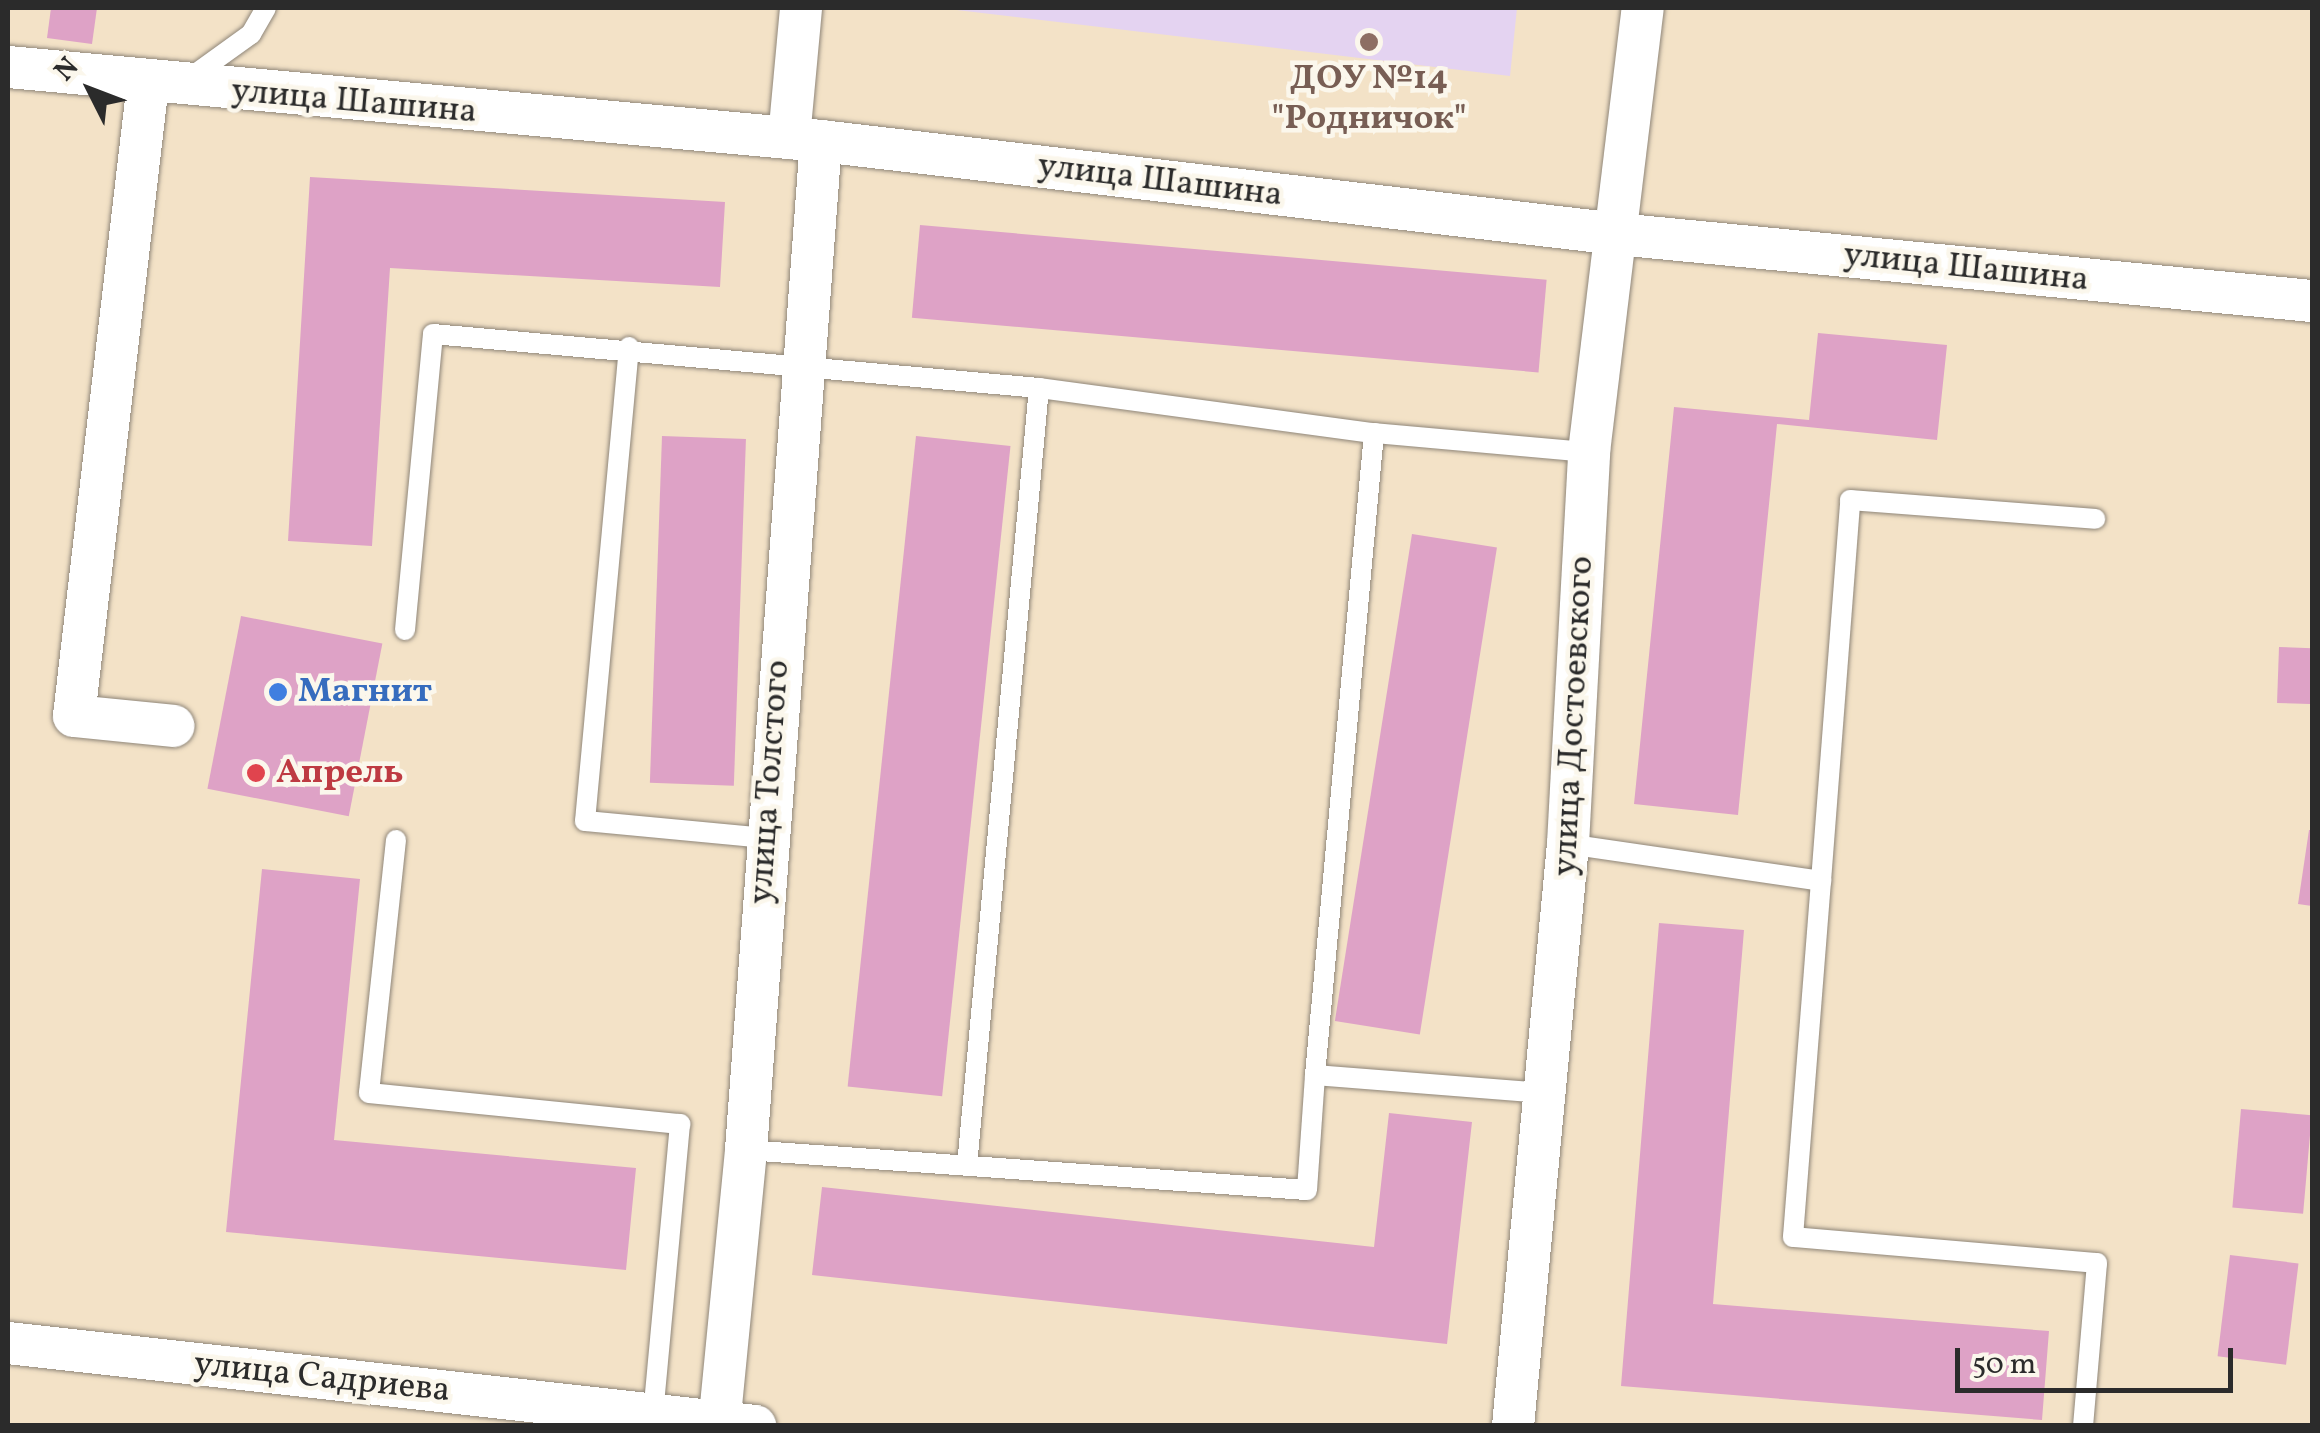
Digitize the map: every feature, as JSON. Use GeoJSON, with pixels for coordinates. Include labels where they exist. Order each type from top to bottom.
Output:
{"type":"FeatureCollection","features":[{"type":"Feature","properties":{"kind":"street","name":"улица Толстого"},"geometry":{"type":"LineString","coordinates":[[731,1424],[766,838],[800,364],[805,140],[802,8]]}},
{"type":"Feature","properties":{"kind":"street","name":"улица Достоевского"},"geometry":{"type":"LineString","coordinates":[[1513,1426],[1568,844],[1589,452],[1643,8]]}},
{"type":"Feature","properties":{"kind":"street","name":"улица Шашина"},"geometry":{"type":"LineString","coordinates":[[8,67],[163,85],[805,140],[1617,234],[2312,302]]}},
{"type":"Feature","properties":{"kind":"street"},"geometry":{"type":"LineString","coordinates":[[163,85],[74,716],[174,726]]}},
{"type":"Feature","properties":{"kind":"street","name":"улица Садриева"},"geometry":{"type":"LineString","coordinates":[[8,1343],[731,1424]]}},
{"type":"Feature","properties":{"kind":"lane"},"geometry":{"type":"LineString","coordinates":[[163,85],[251,34],[266,8]]}},
{"type":"Feature","properties":{"kind":"lane"},"geometry":{"type":"LineString","coordinates":[[404,630],[433,334],[629,346],[1039,388],[1374,434],[1589,452]]}},
{"type":"Feature","properties":{"kind":"lane"},"geometry":{"type":"LineString","coordinates":[[629,346],[585,821],[766,838]]}},
{"type":"Feature","properties":{"kind":"lane"},"geometry":{"type":"LineString","coordinates":[[967,1165],[1039,388]]}},
{"type":"Feature","properties":{"kind":"lane"},"geometry":{"type":"LineString","coordinates":[[746,1150],[1307,1190],[1374,434]]}},
{"type":"Feature","properties":{"kind":"lane"},"geometry":{"type":"LineString","coordinates":[[2083,1426],[2097,1262],[1793,1238],[1850,500],[2095,520]]}},
{"type":"Feature","properties":{"kind":"lane"},"geometry":{"type":"LineString","coordinates":[[396,840],[369,1093],[680,1124],[652,1414]]}},
{"type":"Feature","properties":{"kind":"lane"},"geometry":{"type":"LineString","coordinates":[[1568,844],[1821,881]]}},
{"type":"Feature","properties":{"kind":"lane"},"geometry":{"type":"LineString","coordinates":[[1315,1075],[1543,1093]]}},
{"type":"Feature","properties":{"kind":"shaded area","name":"ДОУ №14 \"Родничок\""},"geometry":{"type":"Polygon","coordinates":[[[940,8],[1517,8],[1510,76],[940,8]]]}},
{"type":"Feature","properties":{"kind":"building"},"geometry":{"type":"Polygon","coordinates":[[[51,8],[97,8],[92,44],[47,38],[51,8]]]}},
{"type":"Feature","properties":{"kind":"building"},"geometry":{"type":"Polygon","coordinates":[[[310,177],[725,202],[720,287],[390,268],[372,546],[288,541],[310,177]]]}},
{"type":"Feature","properties":{"kind":"building"},"geometry":{"type":"Polygon","coordinates":[[[920,225],[1547,280],[1539,372],[912,318],[920,225]]]}},
{"type":"Feature","properties":{"kind":"building"},"geometry":{"type":"Polygon","coordinates":[[[1818,333],[1947,345],[1937,440],[1777,424],[1738,815],[1634,804],[1674,407],[1809,420],[1818,333]]]}},
{"type":"Feature","properties":{"kind":"building"},"geometry":{"type":"Polygon","coordinates":[[[662,436],[746,439],[734,786],[650,783],[662,436]]]}},
{"type":"Feature","properties":{"kind":"building"},"geometry":{"type":"Polygon","coordinates":[[[916,436],[1010,446],[942,1096],[848,1086],[916,436]]]}},
{"type":"Feature","properties":{"kind":"building"},"geometry":{"type":"Polygon","coordinates":[[[1412,534],[1497,547],[1420,1034],[1335,1021],[1412,534]]]}},
{"type":"Feature","properties":{"kind":"building"},"geometry":{"type":"Polygon","coordinates":[[[241,616],[382,643],[349,816],[207,789],[241,616]]]}},
{"type":"Feature","properties":{"kind":"building"},"geometry":{"type":"Polygon","coordinates":[[[2279,647],[2312,648],[2310,704],[2277,703],[2279,647]]]}},
{"type":"Feature","properties":{"kind":"building"},"geometry":{"type":"Polygon","coordinates":[[[2312,830],[2312,906],[2298,904],[2312,830]]]}},
{"type":"Feature","properties":{"kind":"building"},"geometry":{"type":"Polygon","coordinates":[[[262,869],[360,879],[334,1140],[636,1168],[626,1270],[226,1232],[262,869]]]}},
{"type":"Feature","properties":{"kind":"building"},"geometry":{"type":"Polygon","coordinates":[[[1659,923],[1744,930],[1713,1304],[2049,1331],[2042,1420],[1621,1386],[1659,923]]]}},
{"type":"Feature","properties":{"kind":"building"},"geometry":{"type":"Polygon","coordinates":[[[2241,1109],[2312,1115],[2303,1214],[2232,1208],[2241,1109]]]}},
{"type":"Feature","properties":{"kind":"building"},"geometry":{"type":"Polygon","coordinates":[[[1389,1113],[1472,1122],[1447,1344],[812,1275],[822,1187],[1374,1247],[1389,1113]]]}},
{"type":"Feature","properties":{"kind":"building"},"geometry":{"type":"Polygon","coordinates":[[[2230,1255],[2298,1263],[2286,1365],[2218,1356],[2230,1255]]]}},
{"type":"Feature","properties":{"kind":"place","name":"ДОУ №14 \"Родничок\""},"geometry":{"type":"Point","coordinates":[1369,42]}},
{"type":"Feature","properties":{"kind":"place","name":"Магнит"},"geometry":{"type":"Point","coordinates":[278,692]}},
{"type":"Feature","properties":{"kind":"place","name":"Апрель"},"geometry":{"type":"Point","coordinates":[256,773]}}]}
